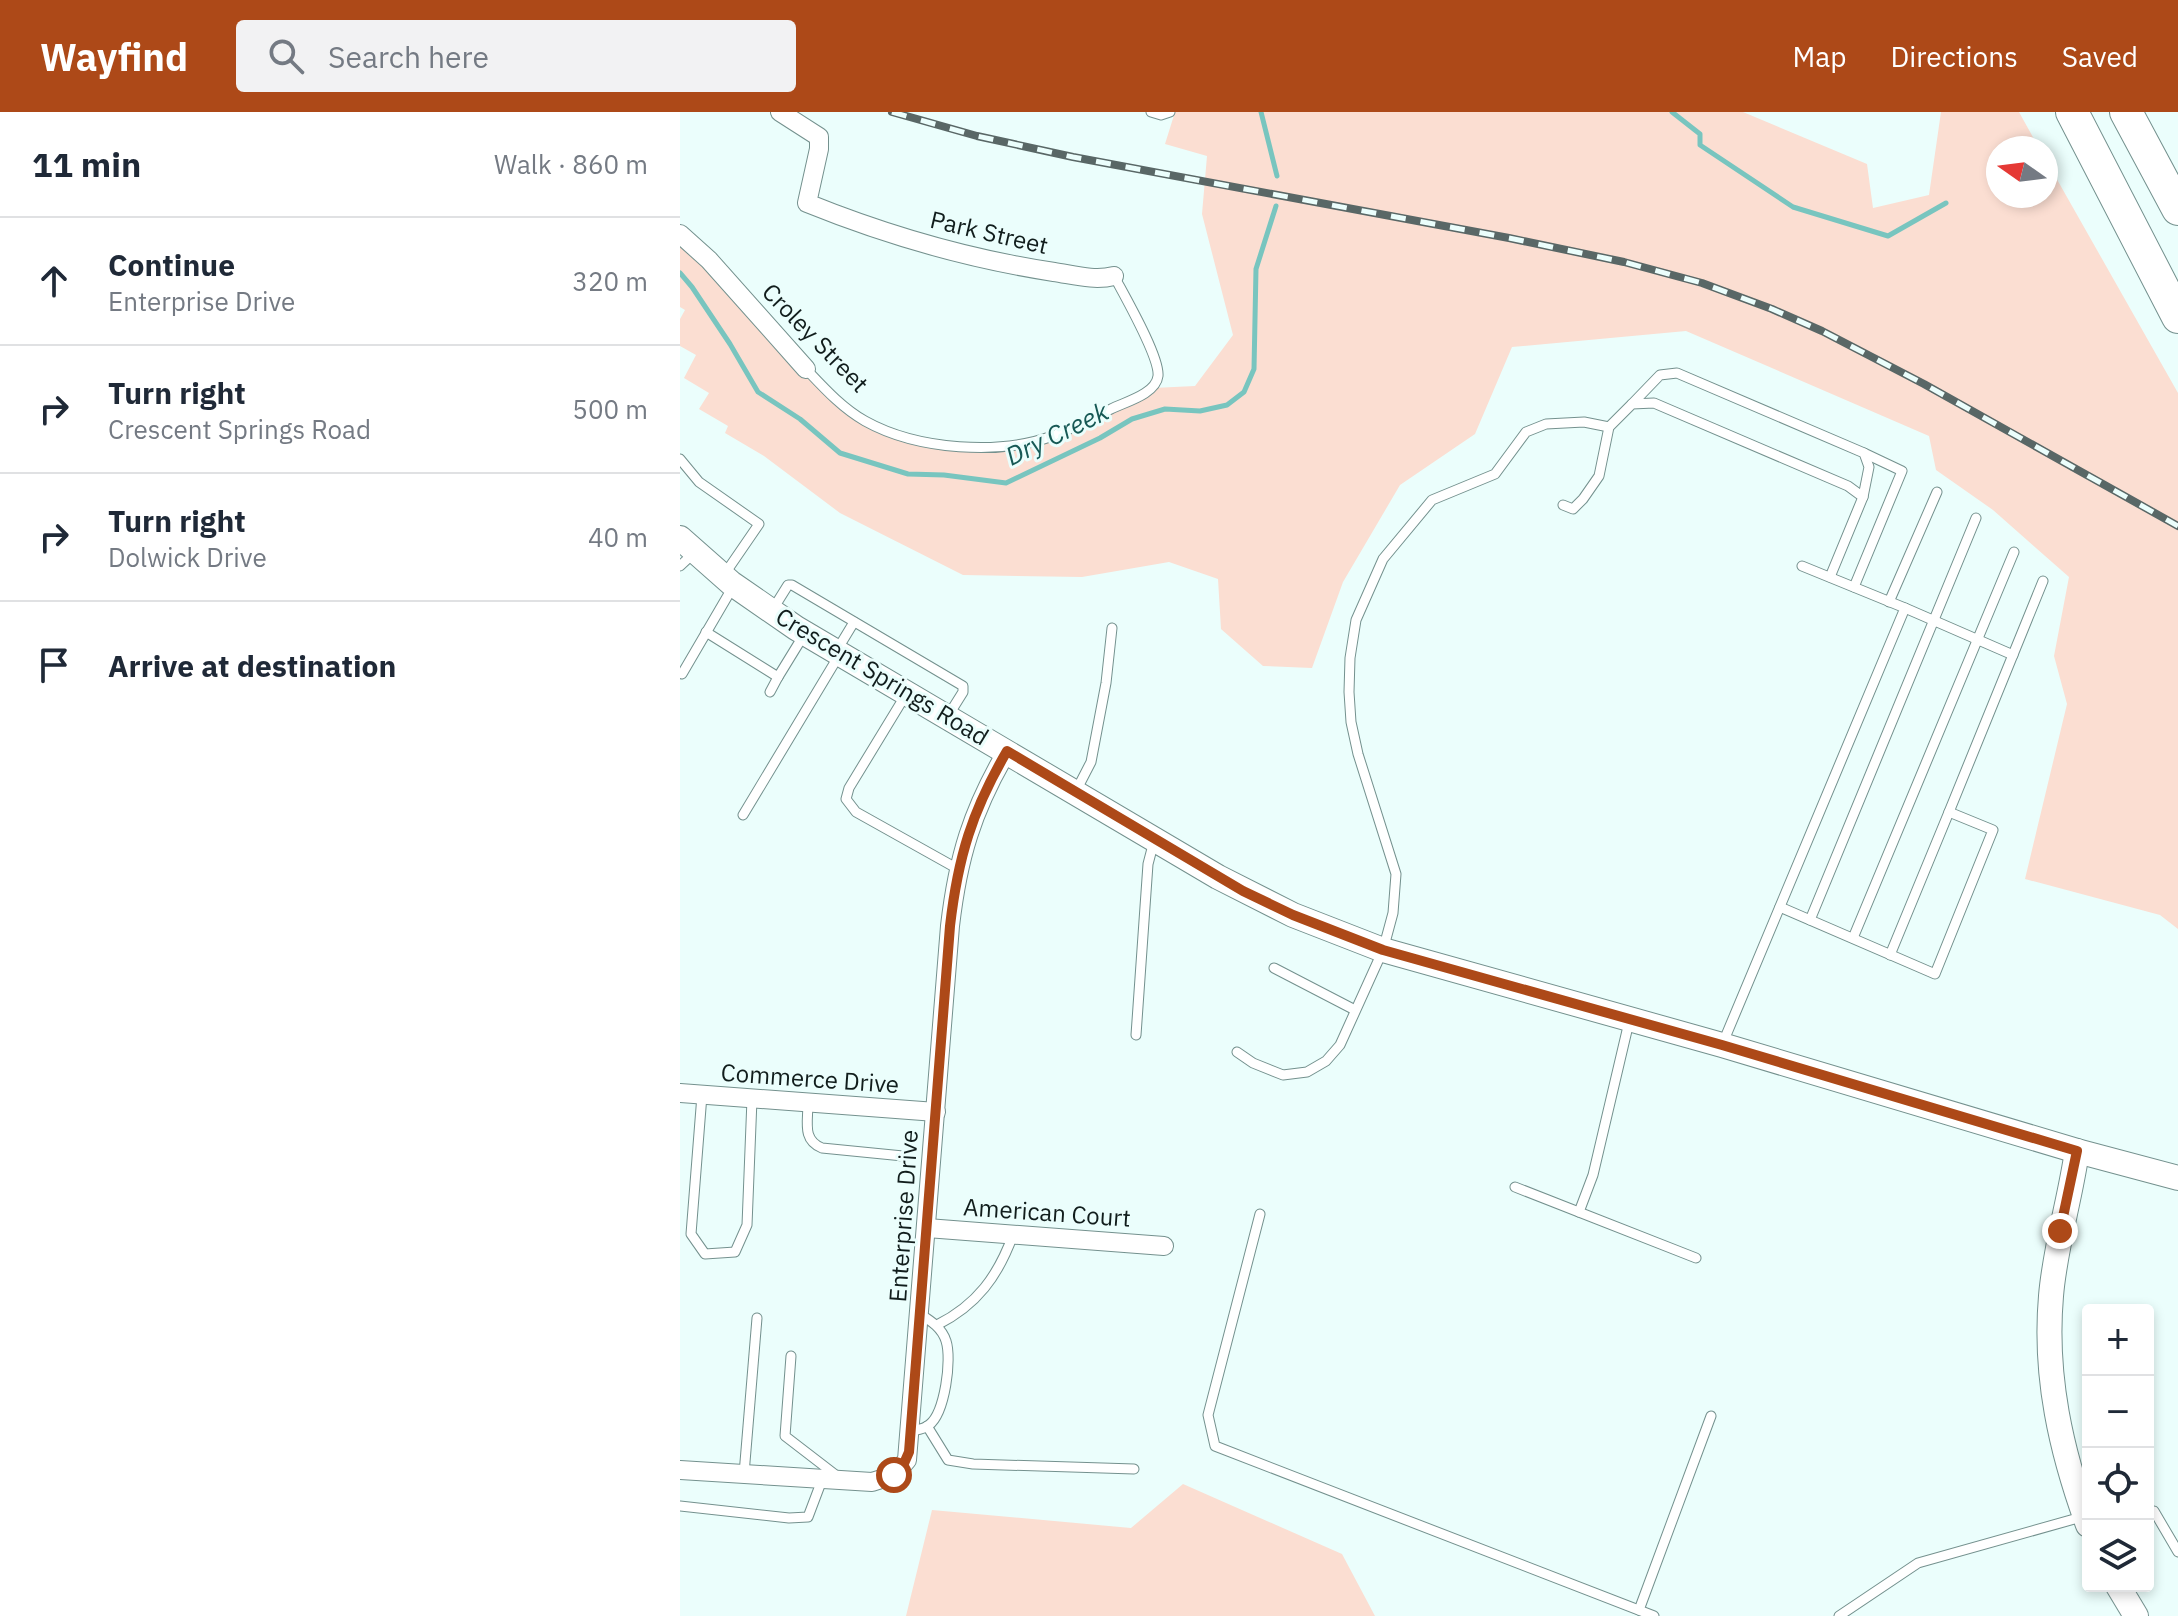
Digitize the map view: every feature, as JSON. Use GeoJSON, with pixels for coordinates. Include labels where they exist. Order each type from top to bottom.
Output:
{"type":"FeatureCollection","features":[{"type":"Feature","properties":{"kind":"highway"},"geometry":{"type":"LineString","coordinates":[[2072,112],[2178,317]]}},
{"type":"Feature","properties":{"kind":"highway"},"geometry":{"type":"LineString","coordinates":[[2126,112],[2178,209]]}},
{"type":"Feature","properties":{"kind":"main road","name":"Crescent Springs Road"},"geometry":{"type":"LineString","coordinates":[[685,552],[806,633],[1218,877],[1293,915],[1383,950],[2178,1178]]}},
{"type":"Feature","properties":{"kind":"main road"},"geometry":{"type":"LineString","coordinates":[[2077,1151],[2060,1231],[2051,1296],[2049,1345],[2058,1429],[2067,1466],[2082,1506]]}},
{"type":"Feature","properties":{"kind":"main road"},"geometry":{"type":"LineString","coordinates":[[2122,1592],[2136,1616]]}},
{"type":"Feature","properties":{"kind":"street","name":"Park Street"},"geometry":{"type":"LineString","coordinates":[[780,112],[819,137],[807,203],[856,223],[963,255],[1081,277],[1114,276]]}},
{"type":"Feature","properties":{"kind":"street","name":"Croley Street"},"geometry":{"type":"LineString","coordinates":[[680,234],[709,260],[806,369]]}},
{"type":"Feature","properties":{"kind":"street","name":"Enterprise Drive"},"geometry":{"type":"LineString","coordinates":[[680,1470],[872,1482],[894,1475],[907,1460],[919,1429],[920,1314],[950,926],[958,869],[976,810],[1007,751]]}},
{"type":"Feature","properties":{"kind":"street","name":"Commerce Drive"},"geometry":{"type":"LineString","coordinates":[[680,1093],[936,1112]]}},
{"type":"Feature","properties":{"kind":"street","name":"American Court"},"geometry":{"type":"LineString","coordinates":[[927,1228],[1164,1246]]}},
{"type":"Feature","properties":{"kind":"lane"},"geometry":{"type":"LineString","coordinates":[[1151,112],[1161,115],[1170,112]]}},
{"type":"Feature","properties":{"kind":"lane","name":"Park Street"},"geometry":{"type":"LineString","coordinates":[[1114,276],[1156,360],[1158,380]]}},
{"type":"Feature","properties":{"kind":"lane","name":"Croley Street"},"geometry":{"type":"LineString","coordinates":[[806,369],[836,399],[866,422],[898,435],[936,443],[991,448],[1056,435],[1139,396],[1153,388],[1158,380]]}},
{"type":"Feature","properties":{"kind":"lane"},"geometry":{"type":"LineString","coordinates":[[1563,505],[1573,509],[1599,476],[1609,427],[1660,375],[1677,373],[1902,471],[1854,587]]}},
{"type":"Feature","properties":{"kind":"lane"},"geometry":{"type":"LineString","coordinates":[[1632,404],[1654,403],[1848,486],[1863,497]]}},
{"type":"Feature","properties":{"kind":"lane"},"geometry":{"type":"LineString","coordinates":[[1237,1052],[1253,1063],[1283,1075],[1307,1072],[1326,1061],[1340,1045],[1383,950],[1393,913],[1396,874],[1358,754],[1349,692],[1356,620],[1383,559],[1432,500],[1495,474],[1526,432],[1546,424],[1571,422],[1609,427]]}},
{"type":"Feature","properties":{"kind":"lane"},"geometry":{"type":"LineString","coordinates":[[1830,577],[1863,497],[1869,467],[1864,453]]}},
{"type":"Feature","properties":{"kind":"lane"},"geometry":{"type":"LineString","coordinates":[[680,459],[699,482],[759,524],[682,674]]}},
{"type":"Feature","properties":{"kind":"lane"},"geometry":{"type":"LineString","coordinates":[[1889,602],[1937,492]]}},
{"type":"Feature","properties":{"kind":"lane"},"geometry":{"type":"LineString","coordinates":[[1810,920],[1976,518]]}},
{"type":"Feature","properties":{"kind":"lane"},"geometry":{"type":"LineString","coordinates":[[1853,938],[2014,552]]}},
{"type":"Feature","properties":{"kind":"lane"},"geometry":{"type":"LineString","coordinates":[[1802,566],[2013,655]]}},
{"type":"Feature","properties":{"kind":"lane"},"geometry":{"type":"LineString","coordinates":[[1890,955],[2043,581]]}},
{"type":"Feature","properties":{"kind":"lane"},"geometry":{"type":"LineString","coordinates":[[771,612],[788,585],[792,585],[963,686],[963,692],[948,716]]}},
{"type":"Feature","properties":{"kind":"lane"},"geometry":{"type":"LineString","coordinates":[[1722,1045],[1905,608]]}},
{"type":"Feature","properties":{"kind":"lane"},"geometry":{"type":"LineString","coordinates":[[743,815],[854,622]]}},
{"type":"Feature","properties":{"kind":"lane"},"geometry":{"type":"LineString","coordinates":[[1076,791],[1091,762],[1106,683],[1112,628]]}},
{"type":"Feature","properties":{"kind":"lane"},"geometry":{"type":"LineString","coordinates":[[706,632],[778,677]]}},
{"type":"Feature","properties":{"kind":"lane"},"geometry":{"type":"LineString","coordinates":[[770,692],[806,633]]}},
{"type":"Feature","properties":{"kind":"lane"},"geometry":{"type":"LineString","coordinates":[[908,693],[849,788],[846,799],[856,812],[958,869]]}},
{"type":"Feature","properties":{"kind":"lane"},"geometry":{"type":"LineString","coordinates":[[1780,907],[1935,974],[1993,830],[1949,812]]}},
{"type":"Feature","properties":{"kind":"lane"},"geometry":{"type":"LineString","coordinates":[[1136,1035],[1148,864],[1155,838]]}},
{"type":"Feature","properties":{"kind":"lane"},"geometry":{"type":"LineString","coordinates":[[1274,968],[1355,1010]]}},
{"type":"Feature","properties":{"kind":"lane"},"geometry":{"type":"LineString","coordinates":[[1579,1212],[1593,1175],[1630,1019]]}},
{"type":"Feature","properties":{"kind":"lane"},"geometry":{"type":"LineString","coordinates":[[702,1095],[691,1234],[705,1254],[735,1252],[747,1225],[752,1099]]}},
{"type":"Feature","properties":{"kind":"lane"},"geometry":{"type":"LineString","coordinates":[[808,1103],[808,1138],[813,1144],[822,1148],[903,1156]]}},
{"type":"Feature","properties":{"kind":"lane"},"geometry":{"type":"LineString","coordinates":[[1515,1187],[1696,1258]]}},
{"type":"Feature","properties":{"kind":"lane"},"geometry":{"type":"LineString","coordinates":[[1260,1214],[1208,1415],[1215,1446],[1654,1616]]}},
{"type":"Feature","properties":{"kind":"lane"},"geometry":{"type":"LineString","coordinates":[[937,1325],[960,1311],[991,1281],[1002,1264],[1013,1235]]}},
{"type":"Feature","properties":{"kind":"lane"},"geometry":{"type":"LineString","coordinates":[[920,1314],[937,1325],[946,1341],[946,1385],[939,1412],[919,1429],[948,1460],[973,1464],[1134,1469]]}},
{"type":"Feature","properties":{"kind":"lane"},"geometry":{"type":"LineString","coordinates":[[744,1474],[757,1318]]}},
{"type":"Feature","properties":{"kind":"lane"},"geometry":{"type":"LineString","coordinates":[[791,1356],[785,1436],[842,1481]]}},
{"type":"Feature","properties":{"kind":"lane"},"geometry":{"type":"LineString","coordinates":[[1639,1610],[1711,1416]]}},
{"type":"Feature","properties":{"kind":"lane"},"geometry":{"type":"LineString","coordinates":[[680,1506],[789,1518],[808,1517],[822,1480]]}},
{"type":"Feature","properties":{"kind":"lane"},"geometry":{"type":"LineString","coordinates":[[2154,1511],[2178,1552]]}},
{"type":"Feature","properties":{"kind":"lane"},"geometry":{"type":"LineString","coordinates":[[1839,1616],[1918,1563],[2083,1520]]}},
{"type":"Feature","properties":{"kind":"shaded area"},"geometry":{"type":"Polygon","coordinates":[[[1175,112],[1743,112],[1867,164],[1873,208],[1929,195],[1941,112],[2019,112],[2032,136],[1986,136],[1986,208],[2058,208],[2058,181],[2178,393],[2178,929],[2160,915],[2025,879],[2067,704],[2054,656],[2069,577],[1993,510],[1936,470],[1929,436],[1686,331],[1512,347],[1475,434],[1400,485],[1343,582],[1312,668],[1263,666],[1221,629],[1218,579],[1169,562],[1082,577],[963,575],[840,513],[764,456],[725,433],[728,426],[699,409],[709,393],[684,378],[696,355],[680,346],[680,319],[685,310],[680,307],[680,234],[836,399],[898,435],[966,447],[1035,442],[1153,388],[1195,386],[1233,335],[1202,214],[1207,156],[1165,144],[1175,112]]]}},
{"type":"Feature","properties":{"kind":"shaded area"},"geometry":{"type":"Polygon","coordinates":[[[1183,1484],[1342,1554],[1375,1616],[906,1616],[932,1510],[1131,1528],[1183,1484]]]}},
{"type":"Feature","properties":{"kind":"waterway","name":"Dry Creek"},"geometry":{"type":"LineString","coordinates":[[1261,112],[1277,176]]}},
{"type":"Feature","properties":{"kind":"waterway","name":"Dry Creek"},"geometry":{"type":"LineString","coordinates":[[1672,112],[1700,134],[1700,145],[1793,207],[1888,236],[1946,203]]}},
{"type":"Feature","properties":{"kind":"waterway","name":"Dry Creek"},"geometry":{"type":"LineString","coordinates":[[680,273],[730,344],[758,392],[800,419],[840,453],[908,474],[1006,483],[1100,438],[1132,419],[1165,409],[1200,411],[1227,405],[1244,392],[1254,369],[1256,269],[1276,206]]}},
{"type":"Feature","properties":{"kind":"railway"},"geometry":{"type":"LineString","coordinates":[[892,112],[977,136],[1073,157],[1509,238],[1624,262],[1702,283],[1822,331],[1924,384],[2178,526]]}},
{"type":"Feature","properties":{"kind":"route"},"geometry":{"type":"LineString","coordinates":[[894,1475],[902,1468],[909,1452],[950,926],[957,873],[965,838],[976,810],[1007,751],[1243,891],[1293,915],[1383,950],[1722,1045],[2077,1151],[2060,1231]]}}]}
